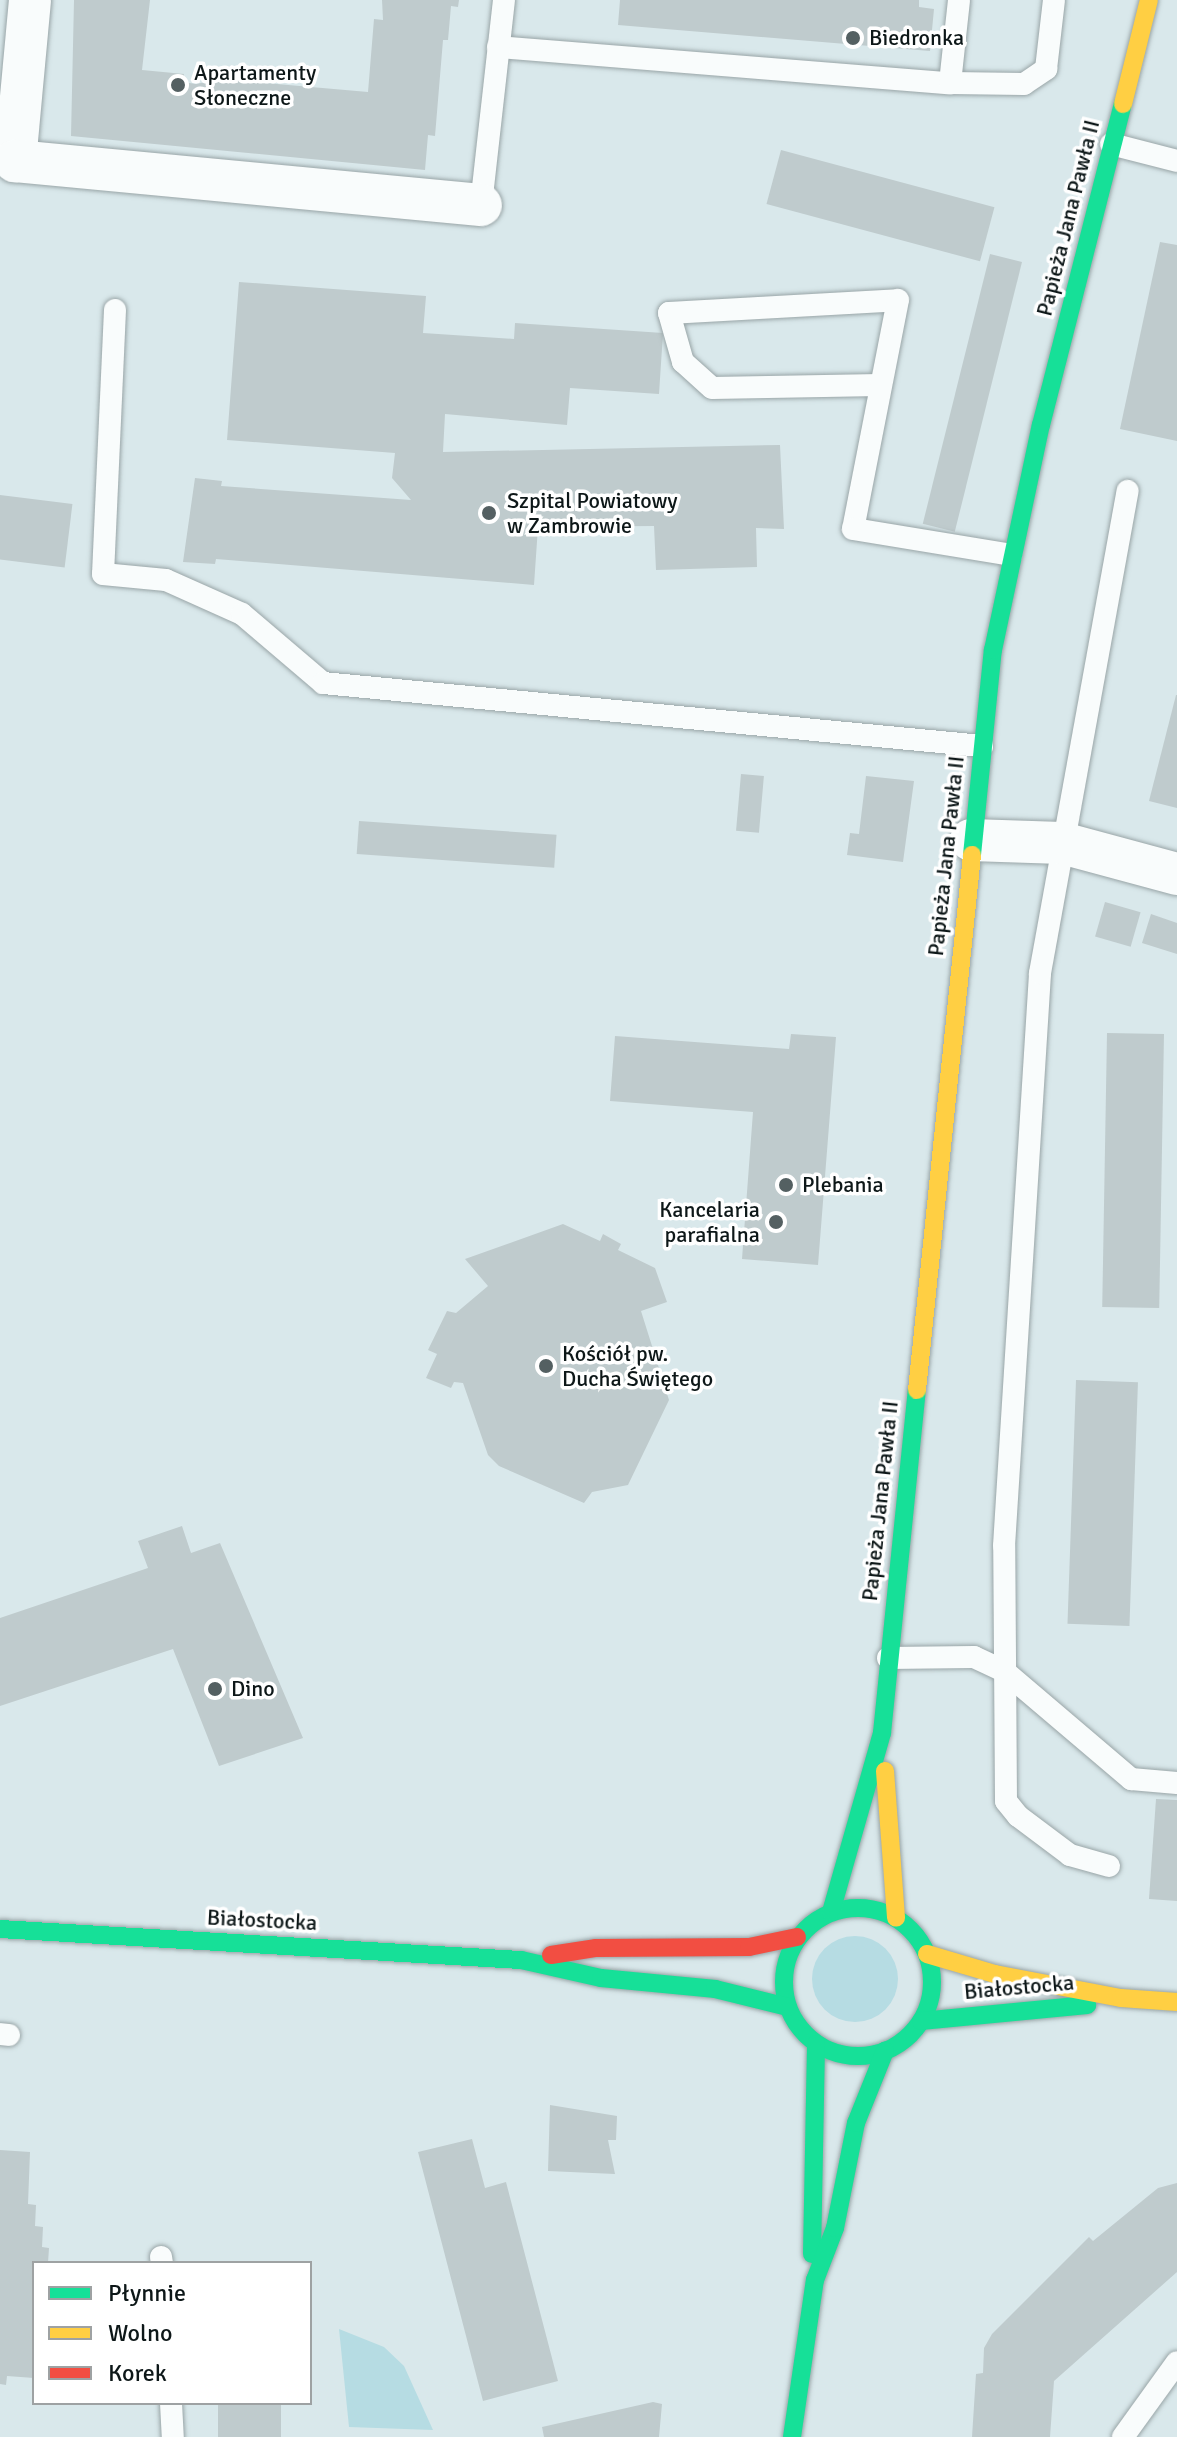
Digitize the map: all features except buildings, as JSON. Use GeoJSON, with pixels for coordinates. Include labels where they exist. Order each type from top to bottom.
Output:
{"type":"FeatureCollection","features":[{"type":"Feature","properties":{"kind":"street"},"geometry":{"type":"LineString","coordinates":[[30,0],[15,161],[481,205]]}},
{"type":"Feature","properties":{"kind":"street","name":"Papieża Jana Pawła II"},"geometry":{"type":"LineString","coordinates":[[896,1918],[882,1733],[982,746],[1011,555],[1149,0]]}},
{"type":"Feature","properties":{"kind":"street"},"geometry":{"type":"LineString","coordinates":[[971,840],[1062,843],[1177,874]]}},
{"type":"Feature","properties":{"kind":"street","name":"Papieża Jana Pawła II"},"geometry":{"type":"LineString","coordinates":[[831,1912],[882,1733]]}},
{"type":"Feature","properties":{"kind":"street"},"geometry":{"type":"LineString","coordinates":[[792,2437],[815,2280],[835,2228],[856,2123],[885,2051],[921,2021],[931,1988],[927,1954],[915,1933],[896,1918],[864,1908],[831,1912],[797,1937],[785,1971],[788,2007],[816,2044],[850,2055],[885,2051]]}},
{"type":"Feature","properties":{"kind":"street","name":"Białostocka"},"geometry":{"type":"LineString","coordinates":[[0,1929],[521,1960],[601,1978],[715,1989],[788,2007]]}},
{"type":"Feature","properties":{"kind":"street","name":"Białostocka"},"geometry":{"type":"LineString","coordinates":[[521,1960],[596,1948],[749,1947],[797,1937]]}},
{"type":"Feature","properties":{"kind":"street","name":"Białostocka"},"geometry":{"type":"LineString","coordinates":[[927,1954],[980,1970],[1121,1998],[1177,2002]]}},
{"type":"Feature","properties":{"kind":"street","name":"Białostocka"},"geometry":{"type":"LineString","coordinates":[[921,2021],[992,2011],[1063,2010],[1121,1998]]}},
{"type":"Feature","properties":{"kind":"street"},"geometry":{"type":"LineString","coordinates":[[815,2280],[809,2232],[816,2044]]}},
{"type":"Feature","properties":{"kind":"lane"},"geometry":{"type":"LineString","coordinates":[[481,205],[504,0]]}},
{"type":"Feature","properties":{"kind":"lane"},"geometry":{"type":"LineString","coordinates":[[950,83],[959,0]]}},
{"type":"Feature","properties":{"kind":"lane"},"geometry":{"type":"LineString","coordinates":[[498,47],[950,83],[1024,84],[1046,69],[1054,0]]}},
{"type":"Feature","properties":{"kind":"lane"},"geometry":{"type":"LineString","coordinates":[[1111,144],[1177,161]]}},
{"type":"Feature","properties":{"kind":"lane"},"geometry":{"type":"LineString","coordinates":[[880,385],[712,388],[683,362],[669,313],[898,300],[853,529],[1011,555]]}},
{"type":"Feature","properties":{"kind":"lane"},"geometry":{"type":"LineString","coordinates":[[115,310],[103,574],[166,580],[242,614],[323,683],[982,746]]}},
{"type":"Feature","properties":{"kind":"lane"},"geometry":{"type":"LineString","coordinates":[[1109,1866],[1070,1855],[1006,1801],[1004,1546],[1040,973],[1128,491]]}},
{"type":"Feature","properties":{"kind":"lane"},"geometry":{"type":"LineString","coordinates":[[888,1658],[974,1657],[1004,1671],[1131,1779],[1177,1783]]}},
{"type":"Feature","properties":{"kind":"lane"},"geometry":{"type":"LineString","coordinates":[[1123,2437],[1177,2362]]}},
{"type":"Feature","properties":{"kind":"lane"},"geometry":{"type":"LineString","coordinates":[[171,2405],[173,2437]]}},
{"type":"Feature","properties":{"kind":"shaded area"},"geometry":{"type":"Polygon","coordinates":[[[847,1936],[863,1936],[886,1948],[895,1962],[898,1979],[895,1996],[886,2010],[863,2022],[847,2022],[831,2015],[819,2003],[812,1987],[812,1971],[819,1955],[831,1943],[847,1936]]]}},
{"type":"Feature","properties":{"kind":"shaded area"},"geometry":{"type":"Polygon","coordinates":[[[339,2329],[384,2347],[404,2366],[433,2430],[349,2427],[339,2329]]]}},
{"type":"Feature","properties":{"kind":"traffic: fast"},"geometry":{"type":"LineString","coordinates":[[972,855],[993,650],[1041,425],[1123,104]]}},
{"type":"Feature","properties":{"kind":"traffic: fast"},"geometry":{"type":"LineString","coordinates":[[831,1912],[882,1733],[917,1390]]}},
{"type":"Feature","properties":{"kind":"traffic: fast"},"geometry":{"type":"LineString","coordinates":[[858,1908],[886,1914],[910,1930],[926,1954],[932,1982],[926,2010],[910,2034],[886,2050],[858,2056],[830,2050],[806,2034],[790,2010],[784,1982],[790,1954],[806,1930],[830,1914],[858,1908]]}},
{"type":"Feature","properties":{"kind":"traffic: fast"},"geometry":{"type":"LineString","coordinates":[[0,1929],[521,1960],[601,1978],[715,1989],[788,2007]]}},
{"type":"Feature","properties":{"kind":"traffic: fast"},"geometry":{"type":"LineString","coordinates":[[921,2021],[1087,2005]]}},
{"type":"Feature","properties":{"kind":"traffic: fast"},"geometry":{"type":"LineString","coordinates":[[812,2254],[816,2044]]}},
{"type":"Feature","properties":{"kind":"traffic: fast"},"geometry":{"type":"LineString","coordinates":[[792,2437],[815,2280],[835,2228],[856,2123],[885,2051]]}},
{"type":"Feature","properties":{"kind":"traffic: slow"},"geometry":{"type":"LineString","coordinates":[[1123,104],[1149,0]]}},
{"type":"Feature","properties":{"kind":"traffic: slow"},"geometry":{"type":"LineString","coordinates":[[917,1390],[972,855]]}},
{"type":"Feature","properties":{"kind":"traffic: slow"},"geometry":{"type":"LineString","coordinates":[[885,1771],[896,1918]]}},
{"type":"Feature","properties":{"kind":"traffic: slow"},"geometry":{"type":"LineString","coordinates":[[927,1954],[995,1974],[1121,1998],[1177,2002]]}},
{"type":"Feature","properties":{"kind":"traffic: jam"},"geometry":{"type":"LineString","coordinates":[[551,1955],[596,1948],[749,1947],[797,1937]]}},
{"type":"Feature","properties":{"kind":"place","name":"Biedronka"},"geometry":{"type":"Point","coordinates":[853,38]}},
{"type":"Feature","properties":{"kind":"place","name":"Apartamenty Słoneczne"},"geometry":{"type":"Point","coordinates":[178,85]}},
{"type":"Feature","properties":{"kind":"place","name":"Szpital Powiatowy w Zambrowie"},"geometry":{"type":"Point","coordinates":[489,513]}},
{"type":"Feature","properties":{"kind":"place","name":"Plebania"},"geometry":{"type":"Point","coordinates":[786,1185]}},
{"type":"Feature","properties":{"kind":"place","name":"Kancelaria parafialna"},"geometry":{"type":"Point","coordinates":[776,1222]}},
{"type":"Feature","properties":{"kind":"place","name":"Kościół pw. Ducha Świętego"},"geometry":{"type":"Point","coordinates":[546,1366]}},
{"type":"Feature","properties":{"kind":"place","name":"Dino"},"geometry":{"type":"Point","coordinates":[215,1689]}}]}
